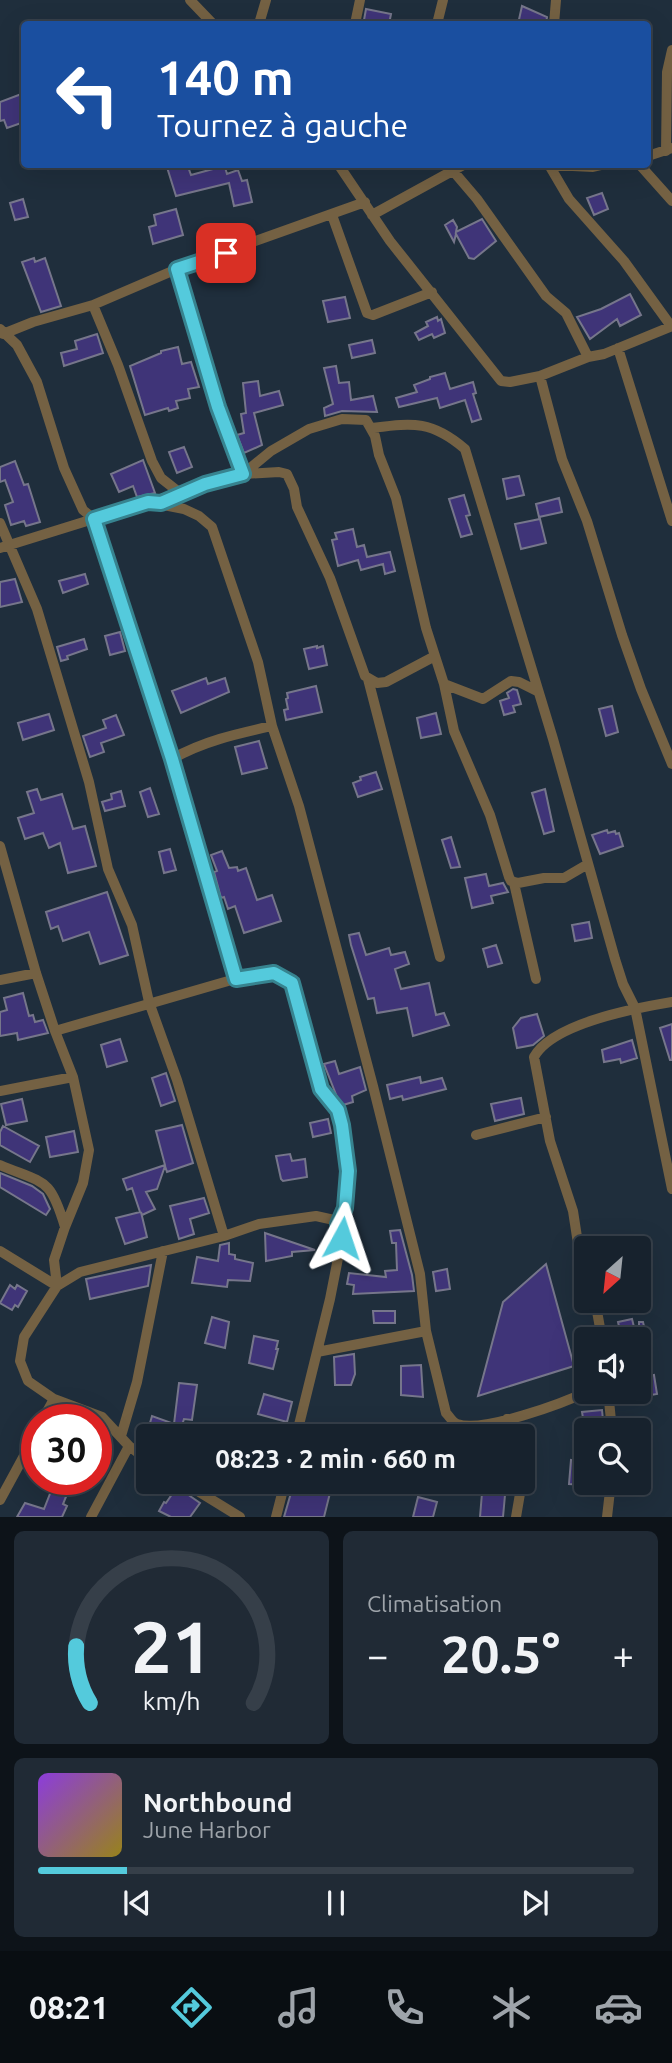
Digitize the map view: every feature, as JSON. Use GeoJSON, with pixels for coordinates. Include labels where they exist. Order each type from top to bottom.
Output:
{"type":"FeatureCollection","features":[{"type":"Feature","properties":{"kind":"street"},"geometry":{"type":"LineString","coordinates":[[190,0],[211,21]]}},
{"type":"Feature","properties":{"kind":"street"},"geometry":{"type":"LineString","coordinates":[[260,21],[266,0]]}},
{"type":"Feature","properties":{"kind":"street"},"geometry":{"type":"LineString","coordinates":[[356,21],[360,0]]}},
{"type":"Feature","properties":{"kind":"street"},"geometry":{"type":"LineString","coordinates":[[438,21],[443,0]]}},
{"type":"Feature","properties":{"kind":"street"},"geometry":{"type":"LineString","coordinates":[[554,21],[556,0]]}},
{"type":"Feature","properties":{"kind":"street"},"geometry":{"type":"LineString","coordinates":[[651,155],[669,149],[667,72],[672,50]]}},
{"type":"Feature","properties":{"kind":"street"},"geometry":{"type":"LineString","coordinates":[[341,168],[372,215],[501,381],[510,382],[540,376],[671,326],[624,261],[569,199],[551,168]]}},
{"type":"Feature","properties":{"kind":"street"},"geometry":{"type":"LineString","coordinates":[[372,215],[460,168]]}},
{"type":"Feature","properties":{"kind":"street"},"geometry":{"type":"LineString","coordinates":[[643,168],[672,201]]}},
{"type":"Feature","properties":{"kind":"street"},"geometry":{"type":"LineString","coordinates":[[454,172],[477,199],[546,296],[566,313],[588,357]]}},
{"type":"Feature","properties":{"kind":"street"},"geometry":{"type":"LineString","coordinates":[[1,332],[93,305],[177,269],[365,202]]}},
{"type":"Feature","properties":{"kind":"street"},"geometry":{"type":"LineString","coordinates":[[332,215],[367,313],[373,316],[432,292]]}},
{"type":"Feature","properties":{"kind":"street"},"geometry":{"type":"LineString","coordinates":[[177,269],[218,407],[243,474]]}},
{"type":"Feature","properties":{"kind":"street"},"geometry":{"type":"LineString","coordinates":[[93,305],[118,365],[152,461],[161,478],[180,493]]}},
{"type":"Feature","properties":{"kind":"street"},"geometry":{"type":"LineString","coordinates":[[1,332],[17,345],[37,382],[64,468],[83,510],[94,519],[172,759],[236,979]]}},
{"type":"Feature","properties":{"kind":"street"},"geometry":{"type":"LineString","coordinates":[[618,348],[672,521]]}},
{"type":"Feature","properties":{"kind":"street"},"geometry":{"type":"LineString","coordinates":[[540,376],[562,459],[587,521],[646,702],[672,764]]}},
{"type":"Feature","properties":{"kind":"street"},"geometry":{"type":"LineString","coordinates":[[243,474],[271,451],[309,429],[355,418],[366,420],[372,428],[379,455],[396,498],[459,744],[490,815],[509,877],[514,883],[536,979]]}},
{"type":"Feature","properties":{"kind":"street"},"geometry":{"type":"LineString","coordinates":[[372,428],[421,424],[446,435],[465,449],[489,522],[615,959],[635,1008],[672,1189]]}},
{"type":"Feature","properties":{"kind":"street"},"geometry":{"type":"LineString","coordinates":[[161,503],[180,493],[243,474],[287,474],[294,489],[297,507],[330,578],[362,670],[368,679],[440,957]]}},
{"type":"Feature","properties":{"kind":"street"},"geometry":{"type":"LineString","coordinates":[[5,546],[148,502],[184,509],[199,516],[212,527],[258,662],[272,726],[299,806],[377,1099],[420,1274],[426,1331],[446,1413],[453,1422],[470,1425],[507,1419],[574,1398]]}},
{"type":"Feature","properties":{"kind":"street"},"geometry":{"type":"LineString","coordinates":[[0,523],[5,546],[37,609],[89,782],[111,878],[136,936],[149,1003],[177,1080],[224,1236]]}},
{"type":"Feature","properties":{"kind":"street"},"geometry":{"type":"LineString","coordinates":[[368,679],[377,683],[386,682],[435,656]]}},
{"type":"Feature","properties":{"kind":"street"},"geometry":{"type":"LineString","coordinates":[[444,684],[483,699],[511,681],[537,691]]}},
{"type":"Feature","properties":{"kind":"street"},"geometry":{"type":"LineString","coordinates":[[172,759],[213,740],[272,726]]}},
{"type":"Feature","properties":{"kind":"street"},"geometry":{"type":"LineString","coordinates":[[0,846],[36,973],[73,1077],[89,1150],[83,1183],[54,1260],[57,1286]]}},
{"type":"Feature","properties":{"kind":"street"},"geometry":{"type":"LineString","coordinates":[[514,883],[564,878],[588,864]]}},
{"type":"Feature","properties":{"kind":"street"},"geometry":{"type":"LineString","coordinates":[[0,980],[36,973]]}},
{"type":"Feature","properties":{"kind":"street"},"geometry":{"type":"LineString","coordinates":[[55,1031],[236,979],[274,973],[286,978],[295,988],[321,1089],[338,1110],[342,1125],[348,1171],[345,1208],[338,1224]]}},
{"type":"Feature","properties":{"kind":"street"},"geometry":{"type":"LineString","coordinates":[[577,1236],[573,1211],[550,1141],[534,1057],[572,1027],[635,1008],[672,1002]]}},
{"type":"Feature","properties":{"kind":"street"},"geometry":{"type":"LineString","coordinates":[[0,1091],[73,1077]]}},
{"type":"Feature","properties":{"kind":"street"},"geometry":{"type":"LineString","coordinates":[[476,1135],[546,1117]]}},
{"type":"Feature","properties":{"kind":"street"},"geometry":{"type":"LineString","coordinates":[[0,1164],[41,1181],[48,1187],[58,1204],[65,1227]]}},
{"type":"Feature","properties":{"kind":"street"},"geometry":{"type":"LineString","coordinates":[[136,1451],[102,1417],[54,1399],[28,1381],[20,1361],[24,1337],[57,1286],[80,1272],[224,1236],[259,1224],[316,1216],[328,1217],[338,1224],[342,1238],[299,1424]]}},
{"type":"Feature","properties":{"kind":"street"},"geometry":{"type":"LineString","coordinates":[[0,1251],[57,1286]]}},
{"type":"Feature","properties":{"kind":"street"},"geometry":{"type":"LineString","coordinates":[[121,1436],[137,1382],[163,1251]]}},
{"type":"Feature","properties":{"kind":"street"},"geometry":{"type":"LineString","coordinates":[[317,1352],[426,1331]]}},
{"type":"Feature","properties":{"kind":"street"},"geometry":{"type":"LineString","coordinates":[[51,1404],[54,1399]]}},
{"type":"Feature","properties":{"kind":"street"},"geometry":{"type":"LineString","coordinates":[[507,1419],[508,1424]]}},
{"type":"Feature","properties":{"kind":"street"},"geometry":{"type":"LineString","coordinates":[[91,1517],[129,1446]]}},
{"type":"Feature","properties":{"kind":"street"},"geometry":{"type":"LineString","coordinates":[[0,1500],[21,1461]]}},
{"type":"Feature","properties":{"kind":"street"},"geometry":{"type":"LineString","coordinates":[[203,1494],[240,1517]]}},
{"type":"Feature","properties":{"kind":"street"},"geometry":{"type":"LineString","coordinates":[[276,1517],[282,1494]]}},
{"type":"Feature","properties":{"kind":"street"},"geometry":{"type":"LineString","coordinates":[[516,1517],[521,1494]]}},
{"type":"Feature","properties":{"kind":"street"},"geometry":{"type":"LineString","coordinates":[[607,1517],[610,1495]]}},
{"type":"Feature","properties":{"kind":"building"},"geometry":{"type":"Polygon","coordinates":[[[522,6],[547,17],[546,21],[519,21],[522,6]]]}},
{"type":"Feature","properties":{"kind":"building"},"geometry":{"type":"Polygon","coordinates":[[[366,9],[391,14],[390,21],[364,20],[366,9]]]}},
{"type":"Feature","properties":{"kind":"building"},"geometry":{"type":"Polygon","coordinates":[[[21,94],[21,123],[7,128],[4,120],[0,121],[0,102],[21,94]]]}},
{"type":"Feature","properties":{"kind":"building"},"geometry":{"type":"Polygon","coordinates":[[[167,168],[188,168],[191,175],[213,168],[225,168],[227,174],[238,170],[242,181],[247,180],[252,202],[234,206],[229,183],[176,196],[167,168]]]}},
{"type":"Feature","properties":{"kind":"building"},"geometry":{"type":"Polygon","coordinates":[[[602,193],[608,209],[594,215],[587,198],[602,193]]]}},
{"type":"Feature","properties":{"kind":"building"},"geometry":{"type":"Polygon","coordinates":[[[23,199],[28,217],[15,220],[10,203],[23,199]]]}},
{"type":"Feature","properties":{"kind":"building"},"geometry":{"type":"Polygon","coordinates":[[[176,209],[183,235],[153,244],[149,227],[156,225],[154,215],[176,209]]]}},
{"type":"Feature","properties":{"kind":"building"},"geometry":{"type":"Polygon","coordinates":[[[482,219],[496,241],[474,259],[469,258],[456,234],[454,242],[445,225],[453,220],[457,227],[456,232],[482,219]]]}},
{"type":"Feature","properties":{"kind":"building"},"geometry":{"type":"Polygon","coordinates":[[[34,258],[35,262],[45,258],[61,306],[41,312],[22,262],[34,258]]]}},
{"type":"Feature","properties":{"kind":"building"},"geometry":{"type":"Polygon","coordinates":[[[630,294],[641,315],[620,326],[617,319],[590,339],[577,317],[601,309],[630,294]]]}},
{"type":"Feature","properties":{"kind":"building"},"geometry":{"type":"Polygon","coordinates":[[[345,297],[350,318],[328,322],[323,301],[345,297]]]}},
{"type":"Feature","properties":{"kind":"building"},"geometry":{"type":"Polygon","coordinates":[[[437,317],[438,321],[441,319],[445,333],[434,338],[432,334],[419,340],[415,333],[428,326],[426,322],[437,317]]]}},
{"type":"Feature","properties":{"kind":"building"},"geometry":{"type":"Polygon","coordinates":[[[97,334],[103,353],[64,366],[61,353],[77,349],[75,341],[97,334]]]}},
{"type":"Feature","properties":{"kind":"building"},"geometry":{"type":"Polygon","coordinates":[[[372,340],[375,353],[352,358],[349,345],[372,340]]]}},
{"type":"Feature","properties":{"kind":"building"},"geometry":{"type":"Polygon","coordinates":[[[178,347],[182,364],[191,362],[199,387],[188,389],[190,398],[176,401],[178,408],[145,415],[130,366],[161,351],[178,347]]]}},
{"type":"Feature","properties":{"kind":"building"},"geometry":{"type":"Polygon","coordinates":[[[336,366],[339,383],[349,382],[351,400],[373,396],[377,412],[342,411],[325,416],[324,408],[333,404],[324,368],[336,366]]]}},
{"type":"Feature","properties":{"kind":"building"},"geometry":{"type":"Polygon","coordinates":[[[445,373],[450,389],[473,382],[476,393],[473,394],[481,419],[472,422],[465,400],[440,408],[437,398],[399,407],[396,398],[417,392],[414,385],[445,373]]]}},
{"type":"Feature","properties":{"kind":"building"},"geometry":{"type":"Polygon","coordinates":[[[258,381],[260,396],[279,391],[283,405],[254,413],[262,445],[244,453],[237,435],[244,433],[241,414],[246,413],[243,383],[258,381]]]}},
{"type":"Feature","properties":{"kind":"building"},"geometry":{"type":"Polygon","coordinates":[[[184,447],[192,467],[177,473],[169,452],[184,447]]]}},
{"type":"Feature","properties":{"kind":"building"},"geometry":{"type":"Polygon","coordinates":[[[143,460],[155,493],[137,497],[133,486],[119,492],[111,474],[143,460]]]}},
{"type":"Feature","properties":{"kind":"building"},"geometry":{"type":"Polygon","coordinates":[[[15,461],[24,485],[28,484],[40,522],[26,526],[24,521],[11,525],[5,505],[13,502],[5,480],[0,482],[0,467],[15,461]]]}},
{"type":"Feature","properties":{"kind":"building"},"geometry":{"type":"Polygon","coordinates":[[[519,476],[524,495],[507,499],[503,479],[519,476]]]}},
{"type":"Feature","properties":{"kind":"building"},"geometry":{"type":"Polygon","coordinates":[[[464,495],[470,515],[466,516],[472,534],[461,537],[449,499],[464,495]]]}},
{"type":"Feature","properties":{"kind":"building"},"geometry":{"type":"Polygon","coordinates":[[[559,498],[562,512],[539,517],[536,504],[559,498]]]}},
{"type":"Feature","properties":{"kind":"building"},"geometry":{"type":"Polygon","coordinates":[[[540,519],[546,543],[521,549],[515,524],[540,519]]]}},
{"type":"Feature","properties":{"kind":"building"},"geometry":{"type":"Polygon","coordinates":[[[353,529],[357,547],[364,545],[367,557],[390,552],[395,571],[385,574],[383,564],[361,570],[358,560],[338,566],[332,540],[337,539],[335,533],[353,529]]]}},
{"type":"Feature","properties":{"kind":"building"},"geometry":{"type":"Polygon","coordinates":[[[85,574],[88,584],[63,593],[59,581],[85,574]]]}},
{"type":"Feature","properties":{"kind":"building"},"geometry":{"type":"Polygon","coordinates":[[[15,579],[22,602],[0,607],[0,582],[15,579]]]}},
{"type":"Feature","properties":{"kind":"building"},"geometry":{"type":"Polygon","coordinates":[[[120,632],[125,651],[110,655],[105,636],[120,632]]]}},
{"type":"Feature","properties":{"kind":"building"},"geometry":{"type":"Polygon","coordinates":[[[84,639],[87,649],[61,661],[57,647],[84,639]]]}},
{"type":"Feature","properties":{"kind":"building"},"geometry":{"type":"Polygon","coordinates":[[[323,646],[327,665],[309,669],[304,649],[323,646]]]}},
{"type":"Feature","properties":{"kind":"building"},"geometry":{"type":"Polygon","coordinates":[[[206,678],[208,684],[225,678],[229,692],[181,713],[172,691],[206,678]]]}},
{"type":"Feature","properties":{"kind":"building"},"geometry":{"type":"Polygon","coordinates":[[[316,686],[322,712],[286,720],[284,710],[288,709],[287,693],[316,686]]]}},
{"type":"Feature","properties":{"kind":"building"},"geometry":{"type":"Polygon","coordinates":[[[513,689],[517,690],[521,704],[513,706],[515,712],[504,715],[500,701],[509,698],[507,693],[513,689]]]}},
{"type":"Feature","properties":{"kind":"building"},"geometry":{"type":"Polygon","coordinates":[[[612,706],[618,732],[606,736],[599,709],[612,706]]]}},
{"type":"Feature","properties":{"kind":"building"},"geometry":{"type":"Polygon","coordinates":[[[436,713],[441,734],[421,738],[417,718],[436,713]]]}},
{"type":"Feature","properties":{"kind":"building"},"geometry":{"type":"Polygon","coordinates":[[[49,714],[54,730],[23,740],[18,723],[49,714]]]}},
{"type":"Feature","properties":{"kind":"building"},"geometry":{"type":"Polygon","coordinates":[[[116,715],[124,735],[101,743],[104,752],[90,757],[83,736],[106,728],[103,720],[116,715]]]}},
{"type":"Feature","properties":{"kind":"building"},"geometry":{"type":"Polygon","coordinates":[[[259,741],[267,768],[242,774],[235,747],[259,741]]]}},
{"type":"Feature","properties":{"kind":"building"},"geometry":{"type":"Polygon","coordinates":[[[376,772],[382,789],[358,797],[353,783],[361,780],[360,777],[376,772]]]}},
{"type":"Feature","properties":{"kind":"building"},"geometry":{"type":"Polygon","coordinates":[[[150,788],[159,814],[148,817],[140,792],[150,788]]]}},
{"type":"Feature","properties":{"kind":"building"},"geometry":{"type":"Polygon","coordinates":[[[37,789],[41,800],[62,794],[73,829],[85,826],[96,866],[68,873],[60,843],[49,848],[43,833],[25,839],[18,818],[34,813],[27,792],[37,789]]]}},
{"type":"Feature","properties":{"kind":"building"},"geometry":{"type":"Polygon","coordinates":[[[545,789],[554,831],[544,834],[532,793],[545,789]]]}},
{"type":"Feature","properties":{"kind":"building"},"geometry":{"type":"Polygon","coordinates":[[[121,791],[125,806],[105,811],[102,802],[112,799],[111,794],[121,791]]]}},
{"type":"Feature","properties":{"kind":"building"},"geometry":{"type":"Polygon","coordinates":[[[607,830],[608,833],[619,833],[623,846],[600,854],[592,835],[607,830]]]}},
{"type":"Feature","properties":{"kind":"building"},"geometry":{"type":"Polygon","coordinates":[[[451,837],[460,867],[451,868],[442,840],[451,837]]]}},
{"type":"Feature","properties":{"kind":"building"},"geometry":{"type":"Polygon","coordinates":[[[170,849],[176,870],[164,873],[159,852],[170,849]]]}},
{"type":"Feature","properties":{"kind":"building"},"geometry":{"type":"Polygon","coordinates":[[[222,851],[229,868],[237,867],[238,871],[246,868],[257,900],[272,895],[281,921],[244,933],[235,906],[228,909],[224,897],[221,898],[214,872],[217,871],[211,855],[222,851]]]}},
{"type":"Feature","properties":{"kind":"building"},"geometry":{"type":"Polygon","coordinates":[[[486,874],[489,886],[503,883],[508,892],[491,896],[493,903],[472,908],[465,878],[486,874]]]}},
{"type":"Feature","properties":{"kind":"building"},"geometry":{"type":"Polygon","coordinates":[[[107,892],[128,955],[100,964],[89,932],[63,941],[58,926],[51,929],[46,912],[107,892]]]}},
{"type":"Feature","properties":{"kind":"building"},"geometry":{"type":"Polygon","coordinates":[[[589,922],[592,938],[575,941],[572,925],[589,922]]]}},
{"type":"Feature","properties":{"kind":"building"},"geometry":{"type":"Polygon","coordinates":[[[359,933],[366,955],[389,948],[391,955],[405,952],[409,964],[395,969],[401,989],[429,983],[436,1015],[444,1013],[449,1025],[413,1036],[407,1008],[377,1013],[374,998],[368,999],[351,945],[349,935],[359,933]]]}},
{"type":"Feature","properties":{"kind":"building"},"geometry":{"type":"Polygon","coordinates":[[[496,945],[502,963],[488,967],[483,949],[496,945]]]}},
{"type":"Feature","properties":{"kind":"building"},"geometry":{"type":"Polygon","coordinates":[[[23,993],[29,1016],[33,1015],[35,1022],[43,1020],[48,1033],[18,1040],[17,1033],[0,1036],[0,1012],[7,1010],[4,998],[23,993]]]}},
{"type":"Feature","properties":{"kind":"building"},"geometry":{"type":"Polygon","coordinates":[[[537,1014],[544,1036],[533,1045],[517,1048],[513,1028],[521,1018],[537,1014]]]}},
{"type":"Feature","properties":{"kind":"building"},"geometry":{"type":"Polygon","coordinates":[[[672,1024],[672,1060],[670,1060],[660,1028],[672,1024]]]}},
{"type":"Feature","properties":{"kind":"building"},"geometry":{"type":"Polygon","coordinates":[[[120,1039],[127,1061],[107,1067],[101,1045],[120,1039]]]}},
{"type":"Feature","properties":{"kind":"building"},"geometry":{"type":"Polygon","coordinates":[[[632,1040],[637,1058],[621,1063],[620,1059],[604,1062],[602,1050],[632,1040]]]}},
{"type":"Feature","properties":{"kind":"building"},"geometry":{"type":"Polygon","coordinates":[[[335,1061],[339,1074],[360,1067],[366,1090],[352,1096],[353,1102],[343,1105],[337,1097],[324,1064],[335,1061]]]}},
{"type":"Feature","properties":{"kind":"building"},"geometry":{"type":"Polygon","coordinates":[[[166,1073],[175,1101],[161,1106],[152,1078],[166,1073]]]}},
{"type":"Feature","properties":{"kind":"building"},"geometry":{"type":"Polygon","coordinates":[[[420,1077],[421,1083],[442,1078],[446,1089],[403,1100],[402,1096],[390,1099],[387,1085],[420,1077]]]}},
{"type":"Feature","properties":{"kind":"building"},"geometry":{"type":"Polygon","coordinates":[[[521,1098],[524,1114],[495,1121],[491,1104],[521,1098]]]}},
{"type":"Feature","properties":{"kind":"building"},"geometry":{"type":"Polygon","coordinates":[[[22,1099],[27,1121],[6,1125],[1,1104],[22,1099]]]}},
{"type":"Feature","properties":{"kind":"building"},"geometry":{"type":"Polygon","coordinates":[[[328,1119],[331,1133],[313,1137],[310,1123],[328,1119]]]}},
{"type":"Feature","properties":{"kind":"building"},"geometry":{"type":"Polygon","coordinates":[[[182,1125],[193,1163],[167,1172],[165,1166],[157,1189],[146,1192],[155,1209],[142,1215],[141,1212],[147,1237],[125,1244],[116,1218],[140,1212],[132,1188],[127,1190],[123,1179],[165,1165],[156,1131],[182,1125]]]}},
{"type":"Feature","properties":{"kind":"building"},"geometry":{"type":"Polygon","coordinates":[[[3,1126],[39,1146],[30,1162],[0,1145],[3,1126]]]}},
{"type":"Feature","properties":{"kind":"building"},"geometry":{"type":"Polygon","coordinates":[[[74,1131],[78,1152],[50,1157],[46,1137],[74,1131]]]}},
{"type":"Feature","properties":{"kind":"building"},"geometry":{"type":"Polygon","coordinates":[[[290,1154],[292,1161],[305,1159],[307,1177],[283,1181],[281,1179],[276,1156],[290,1154]]]}},
{"type":"Feature","properties":{"kind":"building"},"geometry":{"type":"Polygon","coordinates":[[[0,1173],[32,1186],[43,1194],[50,1209],[46,1215],[0,1187],[0,1173]]]}},
{"type":"Feature","properties":{"kind":"building"},"geometry":{"type":"Polygon","coordinates":[[[204,1198],[209,1213],[190,1219],[194,1234],[179,1239],[170,1206],[204,1198]]]}},
{"type":"Feature","properties":{"kind":"building"},"geometry":{"type":"Polygon","coordinates":[[[400,1230],[414,1291],[353,1294],[354,1285],[347,1284],[349,1273],[386,1277],[385,1271],[397,1270],[396,1243],[392,1243],[390,1231],[400,1230]]]}},
{"type":"Feature","properties":{"kind":"building"},"geometry":{"type":"Polygon","coordinates":[[[265,1233],[315,1250],[292,1252],[292,1256],[266,1261],[265,1233]]]}},
{"type":"Feature","properties":{"kind":"building"},"geometry":{"type":"Polygon","coordinates":[[[229,1243],[229,1254],[235,1255],[235,1259],[253,1263],[250,1281],[228,1280],[227,1287],[192,1283],[197,1257],[218,1261],[220,1245],[229,1243]]]}},
{"type":"Feature","properties":{"kind":"building"},"geometry":{"type":"Polygon","coordinates":[[[546,1264],[574,1366],[478,1396],[503,1302],[546,1264]]]}},
{"type":"Feature","properties":{"kind":"building"},"geometry":{"type":"Polygon","coordinates":[[[151,1265],[148,1286],[90,1299],[86,1279],[151,1265]]]}},
{"type":"Feature","properties":{"kind":"building"},"geometry":{"type":"Polygon","coordinates":[[[447,1269],[450,1289],[436,1291],[433,1272],[447,1269]]]}},
{"type":"Feature","properties":{"kind":"building"},"geometry":{"type":"Polygon","coordinates":[[[10,1285],[15,1289],[17,1285],[27,1291],[18,1307],[15,1305],[12,1310],[0,1303],[10,1285]]]}},
{"type":"Feature","properties":{"kind":"building"},"geometry":{"type":"Polygon","coordinates":[[[373,1311],[395,1311],[395,1323],[374,1323],[373,1311]]]}},
{"type":"Feature","properties":{"kind":"building"},"geometry":{"type":"Polygon","coordinates":[[[212,1317],[229,1322],[225,1348],[205,1343],[212,1317]]]}},
{"type":"Feature","properties":{"kind":"building"},"geometry":{"type":"Polygon","coordinates":[[[632,1319],[634,1327],[619,1327],[618,1322],[632,1319]]]}},
{"type":"Feature","properties":{"kind":"building"},"geometry":{"type":"Polygon","coordinates":[[[254,1336],[278,1341],[273,1369],[249,1363],[254,1336]]]}},
{"type":"Feature","properties":{"kind":"building"},"geometry":{"type":"Polygon","coordinates":[[[354,1354],[355,1374],[351,1385],[335,1385],[334,1357],[354,1354]]]}},
{"type":"Feature","properties":{"kind":"building"},"geometry":{"type":"Polygon","coordinates":[[[421,1365],[423,1397],[401,1395],[401,1366],[421,1365]]]}},
{"type":"Feature","properties":{"kind":"building"},"geometry":{"type":"Polygon","coordinates":[[[654,1375],[657,1394],[651,1395],[651,1376],[654,1375]]]}},
{"type":"Feature","properties":{"kind":"building"},"geometry":{"type":"Polygon","coordinates":[[[179,1383],[197,1385],[192,1420],[184,1419],[182,1424],[174,1424],[179,1383]]]}},
{"type":"Feature","properties":{"kind":"building"},"geometry":{"type":"Polygon","coordinates":[[[264,1394],[292,1402],[287,1422],[258,1414],[264,1394]]]}},
{"type":"Feature","properties":{"kind":"building"},"geometry":{"type":"Polygon","coordinates":[[[602,1410],[603,1418],[583,1418],[582,1412],[602,1410]]]}},
{"type":"Feature","properties":{"kind":"building"},"geometry":{"type":"Polygon","coordinates":[[[152,1416],[174,1424],[150,1424],[152,1416]]]}},
{"type":"Feature","properties":{"kind":"building"},"geometry":{"type":"Polygon","coordinates":[[[571,1460],[574,1460],[574,1484],[569,1484],[571,1460]]]}},
{"type":"Feature","properties":{"kind":"building"},"geometry":{"type":"Polygon","coordinates":[[[172,1494],[187,1494],[200,1503],[190,1517],[171,1517],[159,1511],[164,1502],[166,1503],[172,1494]]]}},
{"type":"Feature","properties":{"kind":"building"},"geometry":{"type":"Polygon","coordinates":[[[291,1494],[330,1494],[324,1517],[284,1517],[291,1494]]]}},
{"type":"Feature","properties":{"kind":"building"},"geometry":{"type":"Polygon","coordinates":[[[482,1494],[505,1495],[503,1517],[480,1517],[482,1494]]]}},
{"type":"Feature","properties":{"kind":"building"},"geometry":{"type":"Polygon","coordinates":[[[50,1495],[67,1495],[63,1504],[67,1506],[62,1517],[17,1517],[25,1503],[44,1509],[50,1495]]]}},
{"type":"Feature","properties":{"kind":"building"},"geometry":{"type":"Polygon","coordinates":[[[418,1497],[437,1502],[433,1517],[413,1517],[418,1497]]]}},
{"type":"Feature","properties":{"kind":"route"},"geometry":{"type":"LineString","coordinates":[[226,253],[177,269],[218,407],[243,474],[205,484],[161,503],[148,502],[94,519],[172,759],[236,979],[274,973],[292,983],[321,1089],[340,1116],[348,1171],[345,1208],[338,1224],[342,1238]]}}]}
